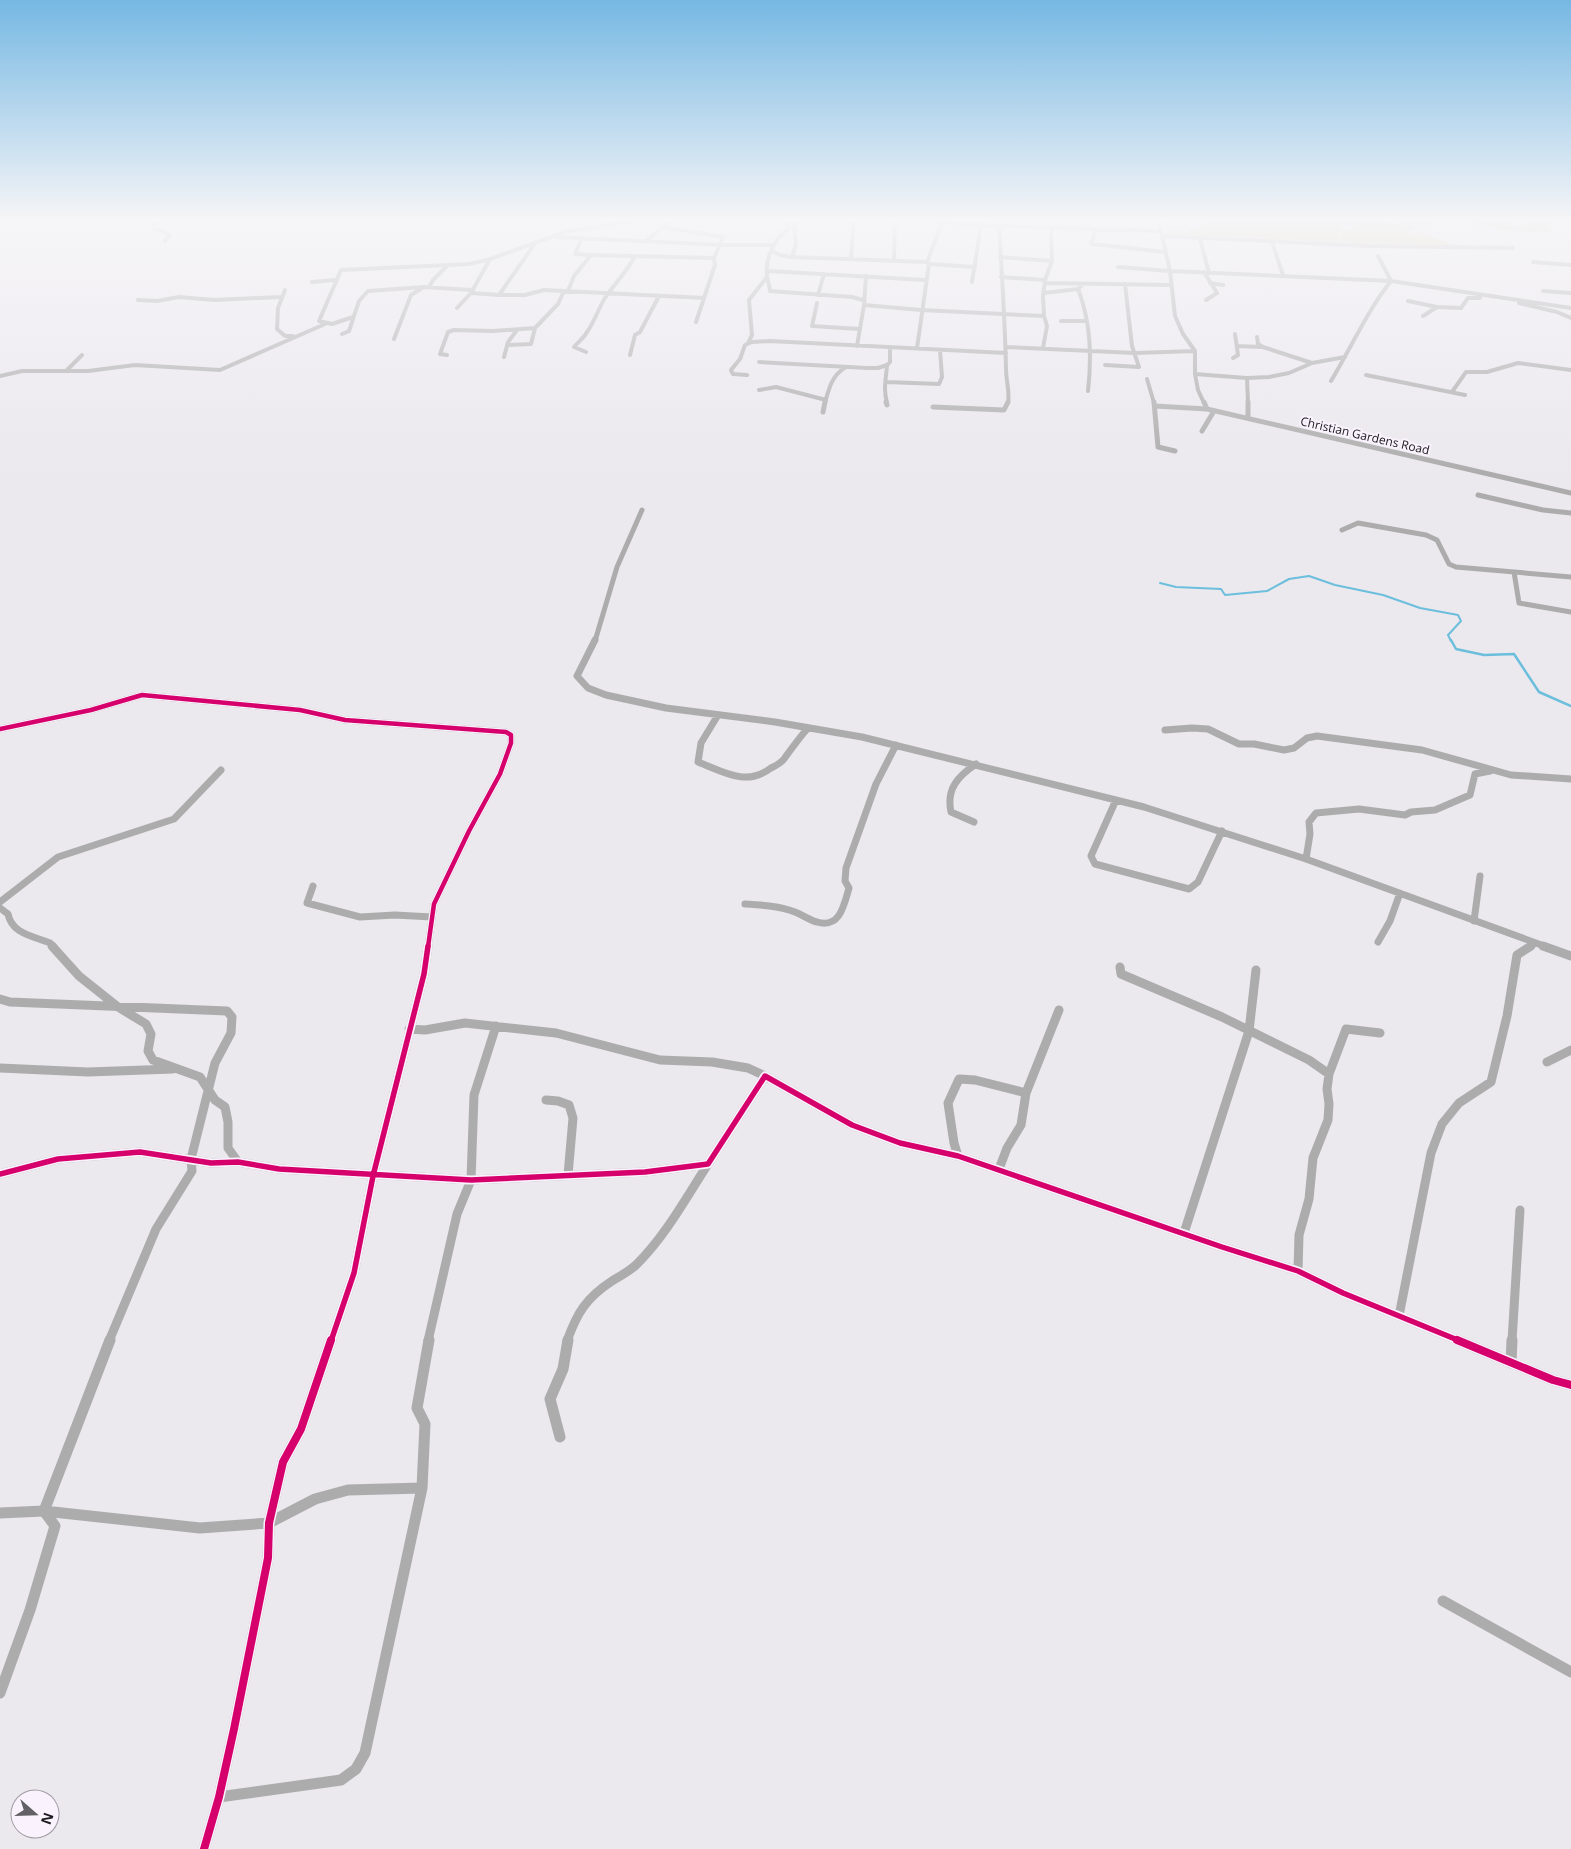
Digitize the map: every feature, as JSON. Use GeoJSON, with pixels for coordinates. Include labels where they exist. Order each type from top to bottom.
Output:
{"type":"FeatureCollection","features":[{"type":"Feature","properties":{"kind":"street"},"geometry":{"type":"LineString","coordinates":[[279,304],[277,329],[285,336],[296,335]]}},
{"type":"Feature","properties":{"kind":"street"},"geometry":{"type":"LineString","coordinates":[[325,324],[319,322],[326,304]]}},
{"type":"Feature","properties":{"kind":"street"},"geometry":{"type":"LineString","coordinates":[[342,334],[348,331],[358,304]]}},
{"type":"Feature","properties":{"kind":"street"},"geometry":{"type":"LineString","coordinates":[[394,339],[407,304]]}},
{"type":"Feature","properties":{"kind":"street"},"geometry":{"type":"LineString","coordinates":[[456,308],[459,304]]}},
{"type":"Feature","properties":{"kind":"street"},"geometry":{"type":"LineString","coordinates":[[508,345],[531,344],[535,328],[558,304]]}},
{"type":"Feature","properties":{"kind":"street"},"geometry":{"type":"LineString","coordinates":[[586,352],[574,347],[587,333],[601,304]]}},
{"type":"Feature","properties":{"kind":"street"},"geometry":{"type":"LineString","coordinates":[[630,354],[634,334],[640,332],[655,304]]}},
{"type":"Feature","properties":{"kind":"street"},"geometry":{"type":"LineString","coordinates":[[696,322],[702,304]]}},
{"type":"Feature","properties":{"kind":"street"},"geometry":{"type":"LineString","coordinates":[[747,375],[731,372],[752,335],[749,304]]}},
{"type":"Feature","properties":{"kind":"street"},"geometry":{"type":"LineString","coordinates":[[818,304],[812,326],[859,328]]}},
{"type":"Feature","properties":{"kind":"street"},"geometry":{"type":"LineString","coordinates":[[857,346],[864,304]]}},
{"type":"Feature","properties":{"kind":"street"},"geometry":{"type":"LineString","coordinates":[[880,304],[921,310],[1044,316]]}},
{"type":"Feature","properties":{"kind":"street"},"geometry":{"type":"LineString","coordinates":[[917,348],[922,304]]}},
{"type":"Feature","properties":{"kind":"street"},"geometry":{"type":"LineString","coordinates":[[933,407],[1004,410],[1008,405],[1010,393],[1006,378],[1004,304]]}},
{"type":"Feature","properties":{"kind":"street"},"geometry":{"type":"LineString","coordinates":[[1043,348],[1047,326],[1044,316],[1044,304]]}},
{"type":"Feature","properties":{"kind":"street"},"geometry":{"type":"LineString","coordinates":[[1084,304],[1092,366],[1088,391]]}},
{"type":"Feature","properties":{"kind":"street"},"geometry":{"type":"LineString","coordinates":[[1105,365],[1139,367],[1135,353],[1128,304]]}},
{"type":"Feature","properties":{"kind":"street"},"geometry":{"type":"LineString","coordinates":[[1173,304],[1175,316],[1183,334],[1195,351],[1194,374],[1198,390],[1207,409]]}},
{"type":"Feature","properties":{"kind":"street"},"geometry":{"type":"LineString","coordinates":[[1331,381],[1373,304]]}},
{"type":"Feature","properties":{"kind":"street"},"geometry":{"type":"LineString","coordinates":[[1424,304],[1437,307],[1463,307],[1465,304]]}},
{"type":"Feature","properties":{"kind":"street"},"geometry":{"type":"LineString","coordinates":[[1526,304],[1530,307],[1557,312],[1571,318]]}},
{"type":"Feature","properties":{"kind":"street"},"geometry":{"type":"LineString","coordinates":[[1541,304],[1571,308]]}},
{"type":"Feature","properties":{"kind":"street"},"geometry":{"type":"LineString","coordinates":[[1423,316],[1437,307]]}},
{"type":"Feature","properties":{"kind":"street"},"geometry":{"type":"LineString","coordinates":[[0,376],[22,372],[88,371],[135,365],[220,370],[296,335],[325,324],[341,322],[353,317]]}},
{"type":"Feature","properties":{"kind":"street"},"geometry":{"type":"LineString","coordinates":[[1061,321],[1087,321]]}},
{"type":"Feature","properties":{"kind":"street"},"geometry":{"type":"LineString","coordinates":[[447,355],[440,354],[440,350],[448,332],[454,330],[517,330],[535,328]]}},
{"type":"Feature","properties":{"kind":"street"},"geometry":{"type":"LineString","coordinates":[[504,357],[508,342],[517,330]]}},
{"type":"Feature","properties":{"kind":"street"},"geometry":{"type":"LineString","coordinates":[[1233,358],[1238,356],[1235,334]]}},
{"type":"Feature","properties":{"kind":"street"},"geometry":{"type":"LineString","coordinates":[[1257,337],[1258,344],[1263,347]]}},
{"type":"Feature","properties":{"kind":"street"},"geometry":{"type":"LineString","coordinates":[[748,343],[770,341],[940,350],[1043,348],[1135,353],[1195,351]]}},
{"type":"Feature","properties":{"kind":"street"},"geometry":{"type":"LineString","coordinates":[[1237,346],[1263,347],[1312,362]]}},
{"type":"Feature","properties":{"kind":"street"},"geometry":{"type":"LineString","coordinates":[[887,405],[883,389],[886,382],[887,365],[890,362],[890,347]]}},
{"type":"Feature","properties":{"kind":"street"},"geometry":{"type":"LineString","coordinates":[[886,382],[939,384],[942,377],[940,350]]}},
{"type":"Feature","properties":{"kind":"street"},"geometry":{"type":"LineString","coordinates":[[67,370],[82,355]]}},
{"type":"Feature","properties":{"kind":"street"},"geometry":{"type":"LineString","coordinates":[[1194,374],[1247,378],[1282,375],[1312,362],[1345,357]]}},
{"type":"Feature","properties":{"kind":"street"},"geometry":{"type":"LineString","coordinates":[[759,362],[878,368],[887,365]]}},
{"type":"Feature","properties":{"kind":"street"},"geometry":{"type":"LineString","coordinates":[[1452,392],[1466,372],[1487,372],[1518,364],[1571,370]]}},
{"type":"Feature","properties":{"kind":"street"},"geometry":{"type":"LineString","coordinates":[[823,412],[831,380],[840,369],[846,366]]}},
{"type":"Feature","properties":{"kind":"street"},"geometry":{"type":"LineString","coordinates":[[1366,376],[1466,395]]}},
{"type":"Feature","properties":{"kind":"street"},"geometry":{"type":"LineString","coordinates":[[1247,378],[1248,418]]}},
{"type":"Feature","properties":{"kind":"street"},"geometry":{"type":"LineString","coordinates":[[1147,379],[1154,406],[1158,448],[1175,451]]}},
{"type":"Feature","properties":{"kind":"street"},"geometry":{"type":"LineString","coordinates":[[759,390],[776,387],[826,400]]}},
{"type":"Feature","properties":{"kind":"street","name":"Christian Gardens Road"},"geometry":{"type":"LineString","coordinates":[[1154,406],[1207,409],[1571,493]]}},
{"type":"Feature","properties":{"kind":"street"},"geometry":{"type":"LineString","coordinates":[[1202,431],[1214,411]]}},
{"type":"Feature","properties":{"kind":"street"},"geometry":{"type":"LineString","coordinates":[[1478,494],[1544,510],[1571,513]]}},
{"type":"Feature","properties":{"kind":"street"},"geometry":{"type":"LineString","coordinates":[[642,510],[617,567],[593,646],[577,676],[588,688],[606,696],[666,708],[808,728],[896,745],[1144,807],[1306,859],[1571,956]]}},
{"type":"Feature","properties":{"kind":"street"},"geometry":{"type":"LineString","coordinates":[[1342,530],[1358,523],[1426,535],[1437,540],[1451,566],[1571,577]]}},
{"type":"Feature","properties":{"kind":"street"},"geometry":{"type":"LineString","coordinates":[[1514,572],[1519,603],[1571,612]]}},
{"type":"Feature","properties":{"kind":"street"},"geometry":{"type":"LineString","coordinates":[[0,729],[64,717],[142,695],[201,700],[228,705],[300,710],[344,720],[506,732],[512,735],[500,774],[469,831],[434,904],[424,974],[408,1029],[373,1176],[354,1273],[301,1429],[283,1462],[270,1523],[268,1558],[219,1797],[204,1849]]}},
{"type":"Feature","properties":{"kind":"street"},"geometry":{"type":"LineString","coordinates":[[718,715],[706,732],[698,750],[698,762],[734,776],[751,778],[761,776],[783,760],[789,749],[808,728]]}},
{"type":"Feature","properties":{"kind":"street"},"geometry":{"type":"LineString","coordinates":[[1165,730],[1205,728],[1214,730],[1239,744],[1253,744],[1282,750],[1294,750],[1304,738],[1311,736],[1412,748],[1511,775],[1571,779]]}},
{"type":"Feature","properties":{"kind":"street"},"geometry":{"type":"LineString","coordinates":[[745,904],[769,906],[794,912],[816,922],[826,924],[836,920],[842,913],[848,888],[845,881],[846,868],[876,784],[896,745]]}},
{"type":"Feature","properties":{"kind":"street"},"geometry":{"type":"LineString","coordinates":[[974,822],[951,812],[949,806],[954,782],[960,774],[976,764]]}},
{"type":"Feature","properties":{"kind":"street"},"geometry":{"type":"LineString","coordinates":[[0,902],[58,857],[174,819],[221,770]]}},
{"type":"Feature","properties":{"kind":"street"},"geometry":{"type":"LineString","coordinates":[[1306,859],[1310,834],[1309,822],[1316,813],[1359,809],[1405,815],[1411,812],[1434,810],[1470,795],[1475,774],[1492,770]]}},
{"type":"Feature","properties":{"kind":"street"},"geometry":{"type":"LineString","coordinates":[[1116,800],[1092,856],[1095,864],[1189,889],[1198,882],[1222,831]]}},
{"type":"Feature","properties":{"kind":"street"},"geometry":{"type":"LineString","coordinates":[[1474,920],[1480,876]]}},
{"type":"Feature","properties":{"kind":"street"},"geometry":{"type":"LineString","coordinates":[[313,886],[308,903],[324,909],[360,917],[432,917]]}},
{"type":"Feature","properties":{"kind":"street"},"geometry":{"type":"LineString","coordinates":[[1378,942],[1390,921],[1400,893]]}},
{"type":"Feature","properties":{"kind":"street"},"geometry":{"type":"LineString","coordinates":[[0,908],[8,914],[10,923],[16,930],[50,943],[79,976],[118,1007],[146,1024],[151,1034],[148,1050],[153,1060],[200,1077],[215,1100],[225,1107],[228,1122],[228,1148],[238,1162]]}},
{"type":"Feature","properties":{"kind":"street"},"geometry":{"type":"LineString","coordinates":[[1399,1316],[1431,1153],[1442,1124],[1459,1103],[1491,1082],[1507,1016],[1517,954],[1534,943]]}},
{"type":"Feature","properties":{"kind":"street"},"geometry":{"type":"LineString","coordinates":[[1120,967],[1121,974],[1222,1017],[1310,1060],[1329,1074]]}},
{"type":"Feature","properties":{"kind":"street"},"geometry":{"type":"LineString","coordinates":[[1184,1233],[1249,1031],[1256,970]]}},
{"type":"Feature","properties":{"kind":"street"},"geometry":{"type":"LineString","coordinates":[[0,999],[10,1002],[157,1008],[179,1011],[227,1011],[232,1017],[231,1033],[215,1063],[191,1159],[192,1171],[156,1229],[88,1393],[44,1511]]}},
{"type":"Feature","properties":{"kind":"street"},"geometry":{"type":"LineString","coordinates":[[999,1169],[1007,1148],[1021,1125],[1026,1093],[1059,1010]]}},
{"type":"Feature","properties":{"kind":"street"},"geometry":{"type":"LineString","coordinates":[[408,1029],[425,1030],[465,1023],[496,1026],[556,1034],[660,1060],[712,1062],[748,1068],[852,1125],[900,1143],[958,1156],[999,1169],[1298,1271],[1343,1293],[1511,1363],[1571,1385]]}},
{"type":"Feature","properties":{"kind":"street"},"geometry":{"type":"LineString","coordinates":[[219,1797],[341,1780],[356,1768],[364,1753],[422,1488],[425,1424],[417,1408],[425,1357],[457,1214],[471,1180],[474,1095],[496,1026]]}},
{"type":"Feature","properties":{"kind":"street"},"geometry":{"type":"LineString","coordinates":[[1298,1271],[1299,1235],[1309,1199],[1312,1158],[1328,1120],[1329,1104],[1327,1089],[1329,1074],[1346,1029],[1380,1034]]}},
{"type":"Feature","properties":{"kind":"street"},"geometry":{"type":"LineString","coordinates":[[1547,1062],[1571,1050]]}},
{"type":"Feature","properties":{"kind":"street"},"geometry":{"type":"LineString","coordinates":[[0,1068],[88,1072],[175,1069]]}},
{"type":"Feature","properties":{"kind":"street"},"geometry":{"type":"LineString","coordinates":[[560,1437],[550,1399],[562,1369],[566,1345],[586,1302],[600,1289],[636,1265],[669,1225],[765,1076]]}},
{"type":"Feature","properties":{"kind":"street"},"geometry":{"type":"LineString","coordinates":[[958,1156],[954,1143],[948,1103],[959,1079],[970,1079],[1026,1093]]}},
{"type":"Feature","properties":{"kind":"street"},"geometry":{"type":"LineString","coordinates":[[546,1100],[558,1100],[569,1105],[573,1118],[568,1175]]}},
{"type":"Feature","properties":{"kind":"street"},"geometry":{"type":"LineString","coordinates":[[0,1174],[58,1159],[140,1152],[211,1163],[238,1162],[279,1169],[373,1176],[471,1180],[645,1172],[708,1164]]}},
{"type":"Feature","properties":{"kind":"street"},"geometry":{"type":"LineString","coordinates":[[1511,1363],[1520,1210]]}},
{"type":"Feature","properties":{"kind":"street"},"geometry":{"type":"LineString","coordinates":[[0,1513],[44,1511],[200,1528],[270,1523],[315,1499],[348,1490],[422,1488]]}},
{"type":"Feature","properties":{"kind":"street"},"geometry":{"type":"LineString","coordinates":[[0,1693],[30,1610],[55,1526],[44,1511]]}},
{"type":"Feature","properties":{"kind":"street"},"geometry":{"type":"LineString","coordinates":[[1443,1601],[1571,1672]]}},
{"type":"Feature","properties":{"kind":"waterway"},"geometry":{"type":"LineString","coordinates":[[1160,583],[1176,587],[1221,589],[1225,595],[1267,591],[1289,579],[1309,576],[1335,585],[1383,595],[1420,608],[1458,615],[1461,621],[1448,635],[1451,641]]}},
{"type":"Feature","properties":{"kind":"waterway"},"geometry":{"type":"LineString","coordinates":[[1451,640],[1456,649],[1484,655],[1514,654],[1539,692],[1571,706]]}},
{"type":"Feature","properties":{"kind":"cycle path"},"geometry":{"type":"LineString","coordinates":[[0,729],[91,710],[142,695],[300,710],[345,720],[506,732],[511,735],[511,743],[500,774],[469,831],[434,904],[424,974],[373,1176],[354,1273],[301,1429],[283,1462],[269,1523],[268,1558],[234,1729],[219,1797],[204,1849]]}},
{"type":"Feature","properties":{"kind":"cycle path"},"geometry":{"type":"LineString","coordinates":[[0,1174],[58,1159],[140,1152],[211,1163],[238,1162],[279,1169],[471,1180],[645,1172],[708,1164],[765,1076],[852,1125],[900,1143],[958,1156],[1222,1247],[1298,1271],[1343,1293],[1553,1380],[1571,1385]]}}]}
